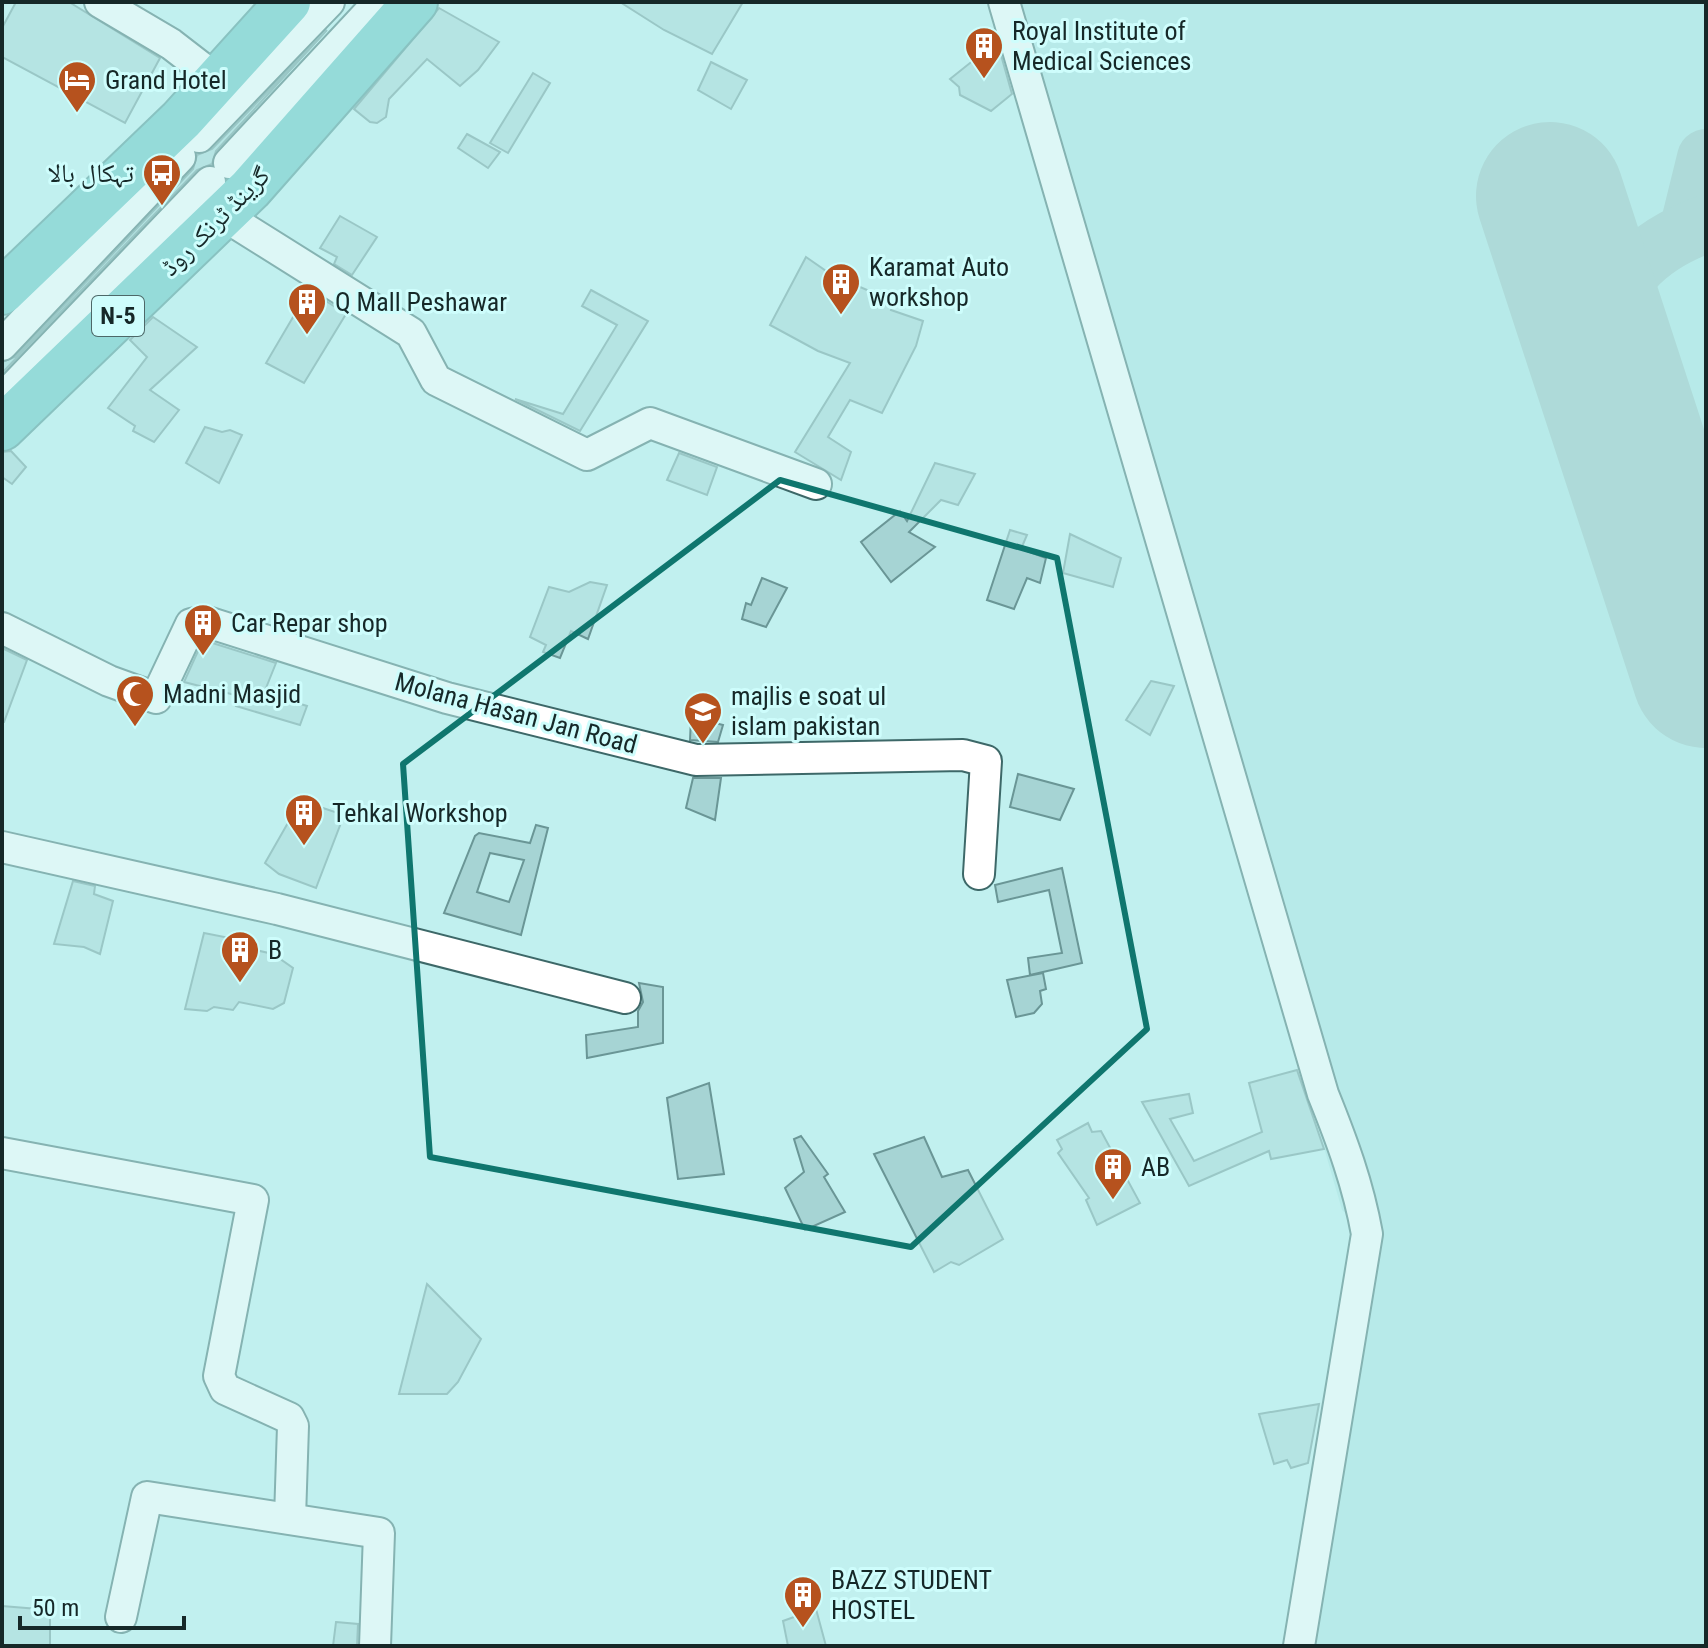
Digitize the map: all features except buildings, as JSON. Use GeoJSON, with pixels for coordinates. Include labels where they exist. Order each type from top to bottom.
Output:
{"type":"FeatureCollection","features":[{"type":"Feature","properties":{"kind":"highway"},"geometry":{"type":"LineString","coordinates":[[5,282],[181,120],[215,78],[288,2]]}},
{"type":"Feature","properties":{"kind":"highway","name":"گرینڈ ٹرنک روڈ"},"geometry":{"type":"LineString","coordinates":[[2,428],[220,187],[250,189],[415,2]]}},
{"type":"Feature","properties":{"kind":"street"},"geometry":{"type":"LineString","coordinates":[[100,2],[171,44],[215,78]]}},
{"type":"Feature","properties":{"kind":"street"},"geometry":{"type":"LineString","coordinates":[[2,345],[329,2]]}},
{"type":"Feature","properties":{"kind":"street"},"geometry":{"type":"LineString","coordinates":[[2,399],[220,187],[379,2]]}},
{"type":"Feature","properties":{"kind":"street"},"geometry":{"type":"LineString","coordinates":[[1004,2],[1323,1094],[1351,1164],[1367,1234],[1299,1646]]}},
{"type":"Feature","properties":{"kind":"street"},"geometry":{"type":"LineString","coordinates":[[220,187],[411,333],[436,380],[587,455],[650,423],[816,484]]}},
{"type":"Feature","properties":{"kind":"street","name":"Molana Hasan Jan Road"},"geometry":{"type":"LineString","coordinates":[[2,628],[109,681],[156,698],[191,624],[204,621],[447,698],[696,760],[963,755],[986,761],[979,874]]}},
{"type":"Feature","properties":{"kind":"street"},"geometry":{"type":"LineString","coordinates":[[2,847],[277,909],[625,998]]}},
{"type":"Feature","properties":{"kind":"street"},"geometry":{"type":"LineString","coordinates":[[2,1153],[253,1200],[219,1376],[225,1389],[289,1418],[293,1426],[290,1518]]}},
{"type":"Feature","properties":{"kind":"street"},"geometry":{"type":"LineString","coordinates":[[121,1617],[147,1497],[379,1533],[375,1646]]}},
{"type":"Feature","properties":{"kind":"highlighted area"},"geometry":{"type":"Polygon","coordinates":[[[780,480],[1057,558],[1147,1029],[911,1247],[430,1157],[403,764],[780,480]]]}},
{"type":"Feature","properties":{"kind":"shaded area"},"geometry":{"type":"Polygon","coordinates":[[[992,2],[1706,2],[1706,1646],[1282,1646],[1355,1234],[1353,1220],[1342,1210],[992,2]]]}},
{"type":"Feature","properties":{"kind":"taxiway"},"geometry":{"type":"LineString","coordinates":[[1688,231],[1706,158]]}},
{"type":"Feature","properties":{"kind":"taxiway"},"geometry":{"type":"LineString","coordinates":[[1600,347],[1612,304],[1634,270],[1665,244],[1706,224]]}},
{"type":"Feature","properties":{"kind":"runway"},"geometry":{"type":"LineString","coordinates":[[1550,196],[1706,674]]}},
{"type":"Feature","properties":{"kind":"place","name":"Royal Institute of Medical Sciences"},"geometry":{"type":"Point","coordinates":[984,80]}},
{"type":"Feature","properties":{"kind":"place","name":"Grand Hotel"},"geometry":{"type":"Point","coordinates":[77,114]}},
{"type":"Feature","properties":{"kind":"place","name":"تہکال بالا"},"geometry":{"type":"Point","coordinates":[162,207]}},
{"type":"Feature","properties":{"kind":"place","name":"Karamat Auto workshop"},"geometry":{"type":"Point","coordinates":[841,316]}},
{"type":"Feature","properties":{"kind":"place","name":"Q Mall Peshawar"},"geometry":{"type":"Point","coordinates":[307,336]}},
{"type":"Feature","properties":{"kind":"place","name":"Car Repar shop"},"geometry":{"type":"Point","coordinates":[203,657]}},
{"type":"Feature","properties":{"kind":"place","name":"Madni Masjid"},"geometry":{"type":"Point","coordinates":[135,728]}},
{"type":"Feature","properties":{"kind":"place","name":"majlis e soat ul islam pakistan"},"geometry":{"type":"Point","coordinates":[703,745]}},
{"type":"Feature","properties":{"kind":"place","name":"Tehkal Workshop"},"geometry":{"type":"Point","coordinates":[304,847]}},
{"type":"Feature","properties":{"kind":"place","name":"B"},"geometry":{"type":"Point","coordinates":[240,984]}},
{"type":"Feature","properties":{"kind":"place","name":"AB"},"geometry":{"type":"Point","coordinates":[1113,1201]}},
{"type":"Feature","properties":{"kind":"place","name":"BAZZ STUDENT HOSTEL"},"geometry":{"type":"Point","coordinates":[803,1629]}}]}
